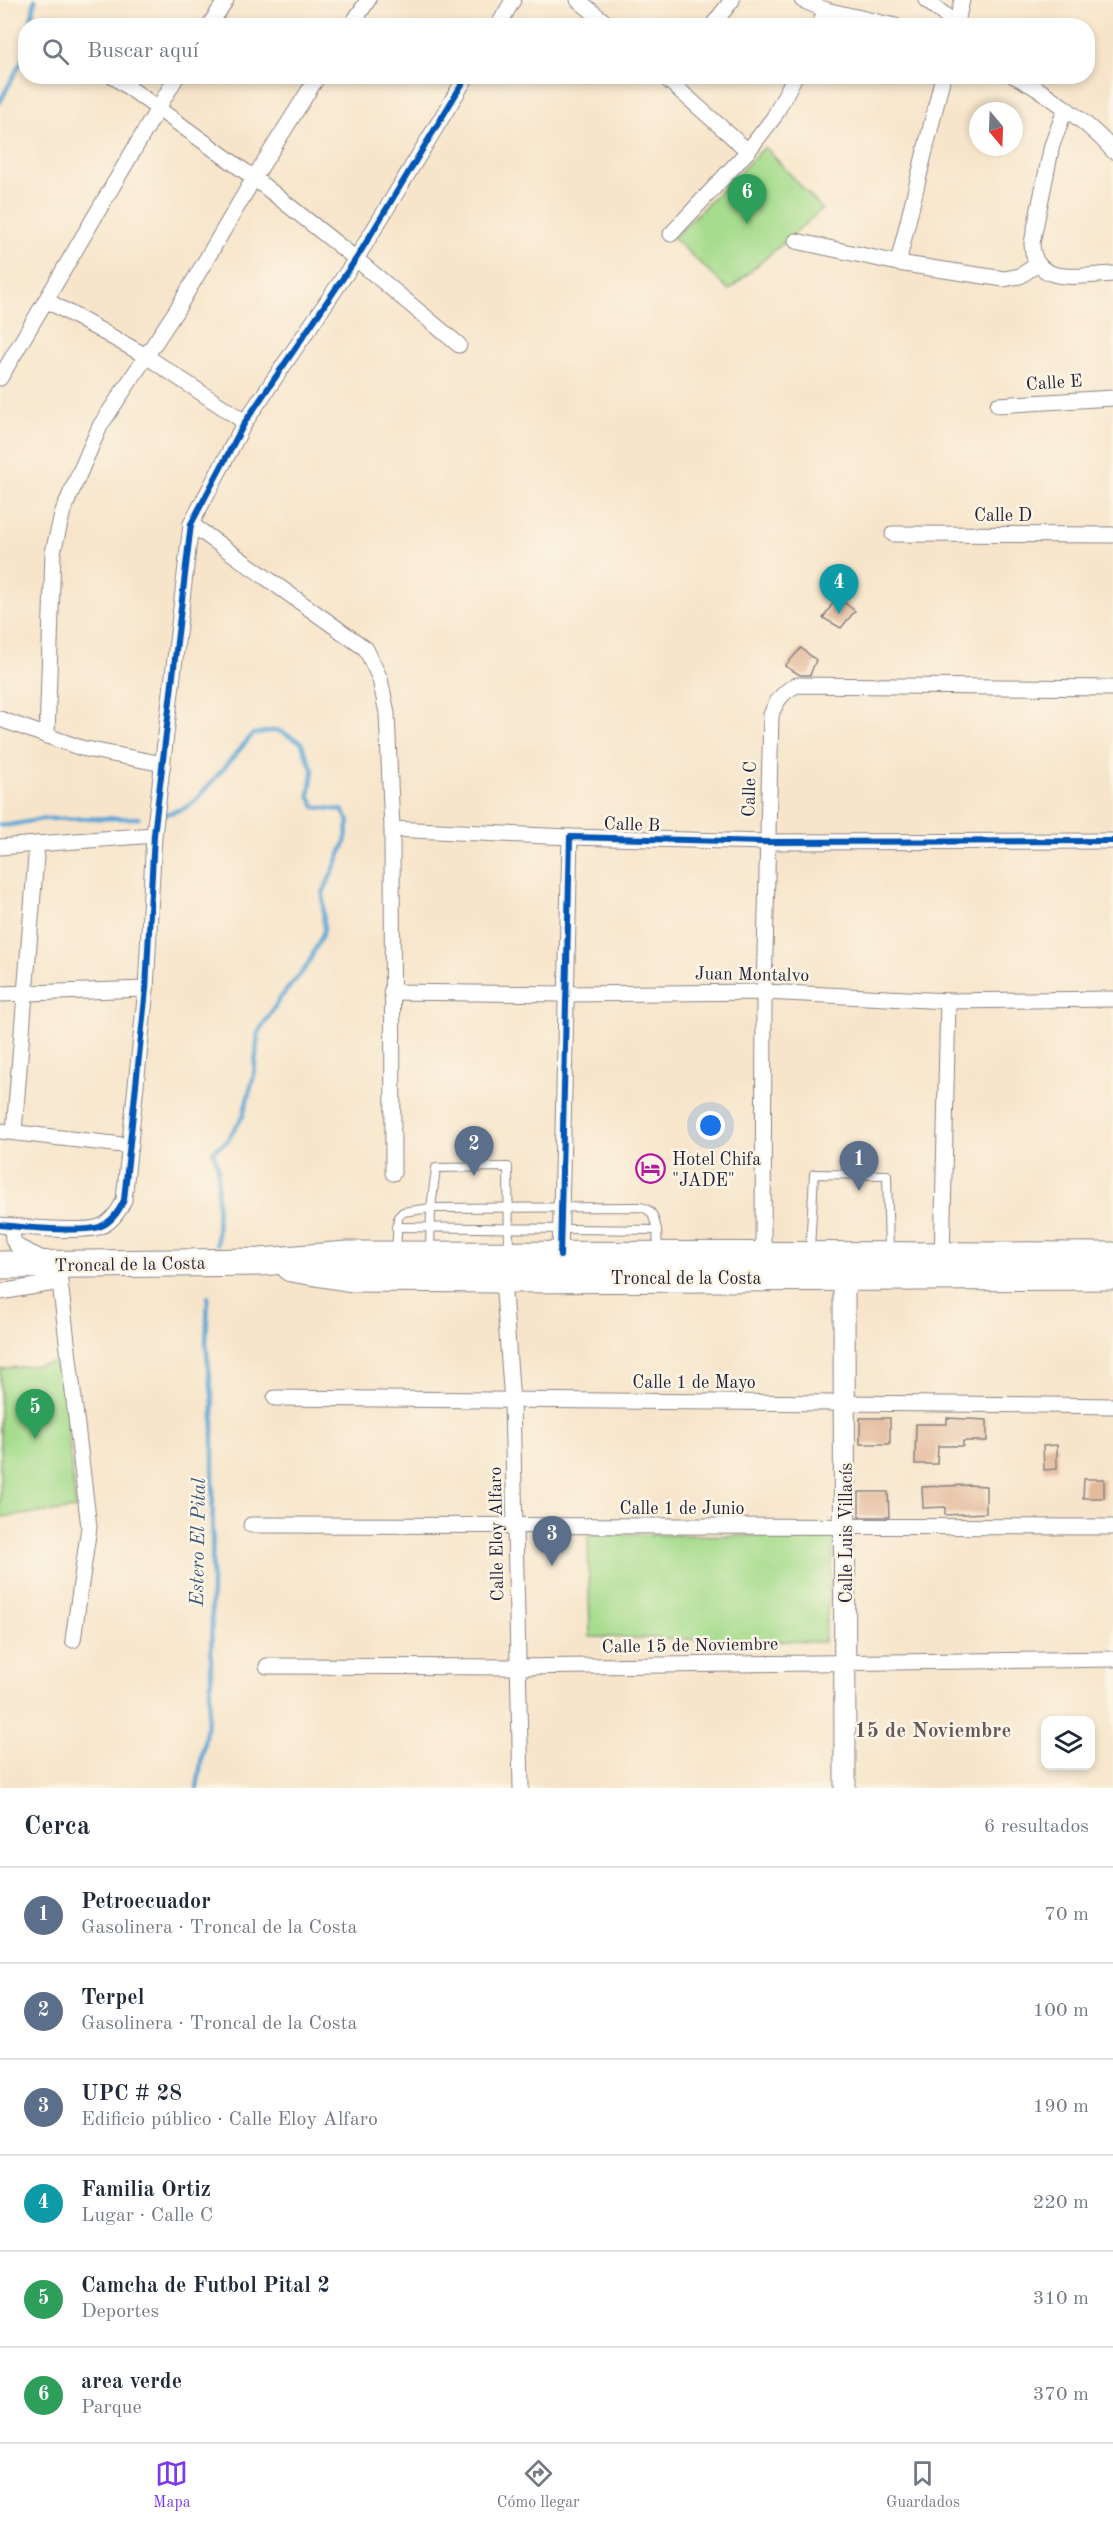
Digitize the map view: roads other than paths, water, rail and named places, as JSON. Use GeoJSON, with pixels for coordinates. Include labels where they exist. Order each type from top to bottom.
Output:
{"type":"FeatureCollection","features":[{"type":"Feature","properties":{"kind":"highway","name":"Troncal de la Costa"},"geometry":{"type":"LineString","coordinates":[[0,1265],[58,1274],[156,1262],[260,1263],[330,1256],[429,1254],[506,1268],[560,1256],[658,1243],[763,1256],[810,1257],[889,1266],[1113,1276]]}},
{"type":"Feature","properties":{"kind":"highway","name":"Troncal de la Costa"},"geometry":{"type":"LineString","coordinates":[[942,1267],[1113,1257]]}},
{"type":"Feature","properties":{"kind":"highway","name":"Troncal de la Costa"},"geometry":{"type":"LineString","coordinates":[[260,1263],[352,1278],[506,1268],[844,1278],[889,1266]]}},
{"type":"Feature","properties":{"kind":"street"},"geometry":{"type":"LineString","coordinates":[[214,18],[226,0]]}},
{"type":"Feature","properties":{"kind":"street"},"geometry":{"type":"LineString","coordinates":[[356,18],[368,0]]}},
{"type":"Feature","properties":{"kind":"street"},"geometry":{"type":"LineString","coordinates":[[503,18],[513,0]]}},
{"type":"Feature","properties":{"kind":"street"},"geometry":{"type":"LineString","coordinates":[[578,0],[600,18]]}},
{"type":"Feature","properties":{"kind":"street"},"geometry":{"type":"LineString","coordinates":[[718,18],[732,0]]}},
{"type":"Feature","properties":{"kind":"street"},"geometry":{"type":"LineString","coordinates":[[801,0],[826,10],[860,18]]}},
{"type":"Feature","properties":{"kind":"street"},"geometry":{"type":"LineString","coordinates":[[926,0],[948,18]]}},
{"type":"Feature","properties":{"kind":"street"},"geometry":{"type":"LineString","coordinates":[[958,18],[962,0]]}},
{"type":"Feature","properties":{"kind":"street"},"geometry":{"type":"LineString","coordinates":[[822,18],[826,10]]}},
{"type":"Feature","properties":{"kind":"street"},"geometry":{"type":"LineString","coordinates":[[124,84],[254,178],[459,345]]}},
{"type":"Feature","properties":{"kind":"street"},"geometry":{"type":"LineString","coordinates":[[0,378],[172,84]]}},
{"type":"Feature","properties":{"kind":"street"},"geometry":{"type":"LineString","coordinates":[[47,736],[53,552],[63,511],[100,426],[176,311],[254,178],[313,84]]}},
{"type":"Feature","properties":{"kind":"street"},"geometry":{"type":"LineString","coordinates":[[73,1640],[89,1527],[58,1274],[38,1254],[18,1247],[6,1225],[83,1229],[100,1227],[117,1215],[124,1200],[146,989],[154,835],[191,524],[245,422],[356,259],[462,84]]}},
{"type":"Feature","properties":{"kind":"street"},"geometry":{"type":"LineString","coordinates":[[675,84],[748,151]]}},
{"type":"Feature","properties":{"kind":"street"},"geometry":{"type":"LineString","coordinates":[[671,234],[748,151],[774,117],[791,84]]}},
{"type":"Feature","properties":{"kind":"street"},"geometry":{"type":"LineString","coordinates":[[898,263],[941,84]]}},
{"type":"Feature","properties":{"kind":"street"},"geometry":{"type":"LineString","coordinates":[[1029,84],[1095,132],[1113,151]]}},
{"type":"Feature","properties":{"kind":"street"},"geometry":{"type":"LineString","coordinates":[[1065,110],[1052,145],[1032,243],[1034,258],[1043,270],[1058,276],[1113,274]]}},
{"type":"Feature","properties":{"kind":"street"},"geometry":{"type":"LineString","coordinates":[[796,241],[898,263],[1004,279],[1020,276],[1038,264]]}},
{"type":"Feature","properties":{"kind":"street"},"geometry":{"type":"LineString","coordinates":[[46,300],[146,356],[245,422]]}},
{"type":"Feature","properties":{"kind":"street","name":"Calle E"},"geometry":{"type":"LineString","coordinates":[[998,405],[1113,398]]}},
{"type":"Feature","properties":{"kind":"street"},"geometry":{"type":"LineString","coordinates":[[191,524],[366,649],[380,679],[387,713],[392,829],[393,1173]]}},
{"type":"Feature","properties":{"kind":"street","name":"Calle D"},"geometry":{"type":"LineString","coordinates":[[894,534],[1113,536]]}},
{"type":"Feature","properties":{"kind":"street","name":"Calle C"},"geometry":{"type":"LineString","coordinates":[[763,1256],[766,842],[771,715],[778,699],[792,688],[809,686],[1113,688]]}},
{"type":"Feature","properties":{"kind":"street"},"geometry":{"type":"LineString","coordinates":[[0,718],[81,748],[163,765]]}},
{"type":"Feature","properties":{"kind":"street","name":"Calle B"},"geometry":{"type":"LineString","coordinates":[[392,829],[570,837],[766,842],[1113,841]]}},
{"type":"Feature","properties":{"kind":"street"},"geometry":{"type":"LineString","coordinates":[[0,847],[154,835]]}},
{"type":"Feature","properties":{"kind":"street"},"geometry":{"type":"LineString","coordinates":[[560,1256],[570,837]]}},
{"type":"Feature","properties":{"kind":"street"},"geometry":{"type":"LineString","coordinates":[[37,844],[26,994],[7,1131],[131,1146]]}},
{"type":"Feature","properties":{"kind":"street"},"geometry":{"type":"LineString","coordinates":[[0,994],[146,989]]}},
{"type":"Feature","properties":{"kind":"street","name":"Juan Montalvo"},"geometry":{"type":"LineString","coordinates":[[391,992],[565,994],[764,992],[948,1001],[1113,999]]}},
{"type":"Feature","properties":{"kind":"street"},"geometry":{"type":"LineString","coordinates":[[942,1267],[948,1001]]}},
{"type":"Feature","properties":{"kind":"street","name":"Calle Eloy Alfaro"},"geometry":{"type":"LineString","coordinates":[[506,1268],[512,1402],[522,1788]]}},
{"type":"Feature","properties":{"kind":"street"},"geometry":{"type":"LineString","coordinates":[[0,1292],[58,1274]]}},
{"type":"Feature","properties":{"kind":"street","name":"Calle Luis Villacís"},"geometry":{"type":"LineString","coordinates":[[844,1278],[845,1788]]}},
{"type":"Feature","properties":{"kind":"street","name":"Calle 1 de Mayo"},"geometry":{"type":"LineString","coordinates":[[275,1398],[1113,1406]]}},
{"type":"Feature","properties":{"kind":"street","name":"Calle 1 de Junio"},"geometry":{"type":"LineString","coordinates":[[251,1525],[1113,1527]]}},
{"type":"Feature","properties":{"kind":"street","name":"Calle 15 de Noviembre"},"geometry":{"type":"LineString","coordinates":[[267,1666],[519,1667],[1113,1659]]}},
{"type":"Feature","properties":{"kind":"lane"},"geometry":{"type":"LineString","coordinates":[[429,1254],[436,1168],[508,1167],[509,1228],[506,1268]]}},
{"type":"Feature","properties":{"kind":"lane"},"geometry":{"type":"LineString","coordinates":[[810,1257],[814,1174],[887,1175],[889,1266]]}},
{"type":"Feature","properties":{"kind":"lane"},"geometry":{"type":"LineString","coordinates":[[396,1227],[560,1228],[658,1243],[653,1216],[645,1208],[431,1208],[403,1212],[398,1217],[396,1227],[396,1254]]}},
{"type":"Feature","properties":{"kind":"waterway","name":"Estero El Pital"},"geometry":{"type":"LineString","coordinates":[[32,18],[35,0]]}},
{"type":"Feature","properties":{"kind":"waterway","name":"Estero El Pital"},"geometry":{"type":"LineString","coordinates":[[0,102],[18,68]]}},
{"type":"Feature","properties":{"kind":"waterway","name":"Estero El Pital"},"geometry":{"type":"LineString","coordinates":[[160,816],[185,808],[197,799],[253,734],[277,730],[301,742],[313,771],[309,796],[315,807],[342,810],[349,821],[345,843],[323,893],[324,931],[307,966],[281,997],[258,1033],[254,1075],[243,1116],[227,1141],[213,1151],[218,1167],[217,1244]]}},
{"type":"Feature","properties":{"kind":"waterway","name":"Estero El Pital"},"geometry":{"type":"LineString","coordinates":[[0,825],[42,819],[139,818]]}},
{"type":"Feature","properties":{"kind":"waterway","name":"Estero El Pital"},"geometry":{"type":"LineString","coordinates":[[197,1788],[208,1718],[211,1679],[213,1404],[206,1344],[208,1297]]}},
{"type":"Feature","properties":{"kind":"place","name":"area verde"},"geometry":{"type":"Point","coordinates":[747,224]}},
{"type":"Feature","properties":{"kind":"place","name":"Familia Ortiz"},"geometry":{"type":"Point","coordinates":[839,614]}},
{"type":"Feature","properties":{"kind":"place","name":"Hotel Chifa \"JADE\""},"geometry":{"type":"Point","coordinates":[651,1169]}},
{"type":"Feature","properties":{"kind":"place","name":"Terpel"},"geometry":{"type":"Point","coordinates":[474,1176]}},
{"type":"Feature","properties":{"kind":"place","name":"Petroecuador"},"geometry":{"type":"Point","coordinates":[859,1191]}},
{"type":"Feature","properties":{"kind":"place","name":"Camcha de Futbol Pital 2"},"geometry":{"type":"Point","coordinates":[35,1439]}},
{"type":"Feature","properties":{"kind":"place","name":"UPC # 28"},"geometry":{"type":"Point","coordinates":[552,1566]}},
{"type":"Feature","properties":{"kind":"district","name":"15 de Noviembre"},"geometry":{"type":"Point","coordinates":[933,1730]}}]}
